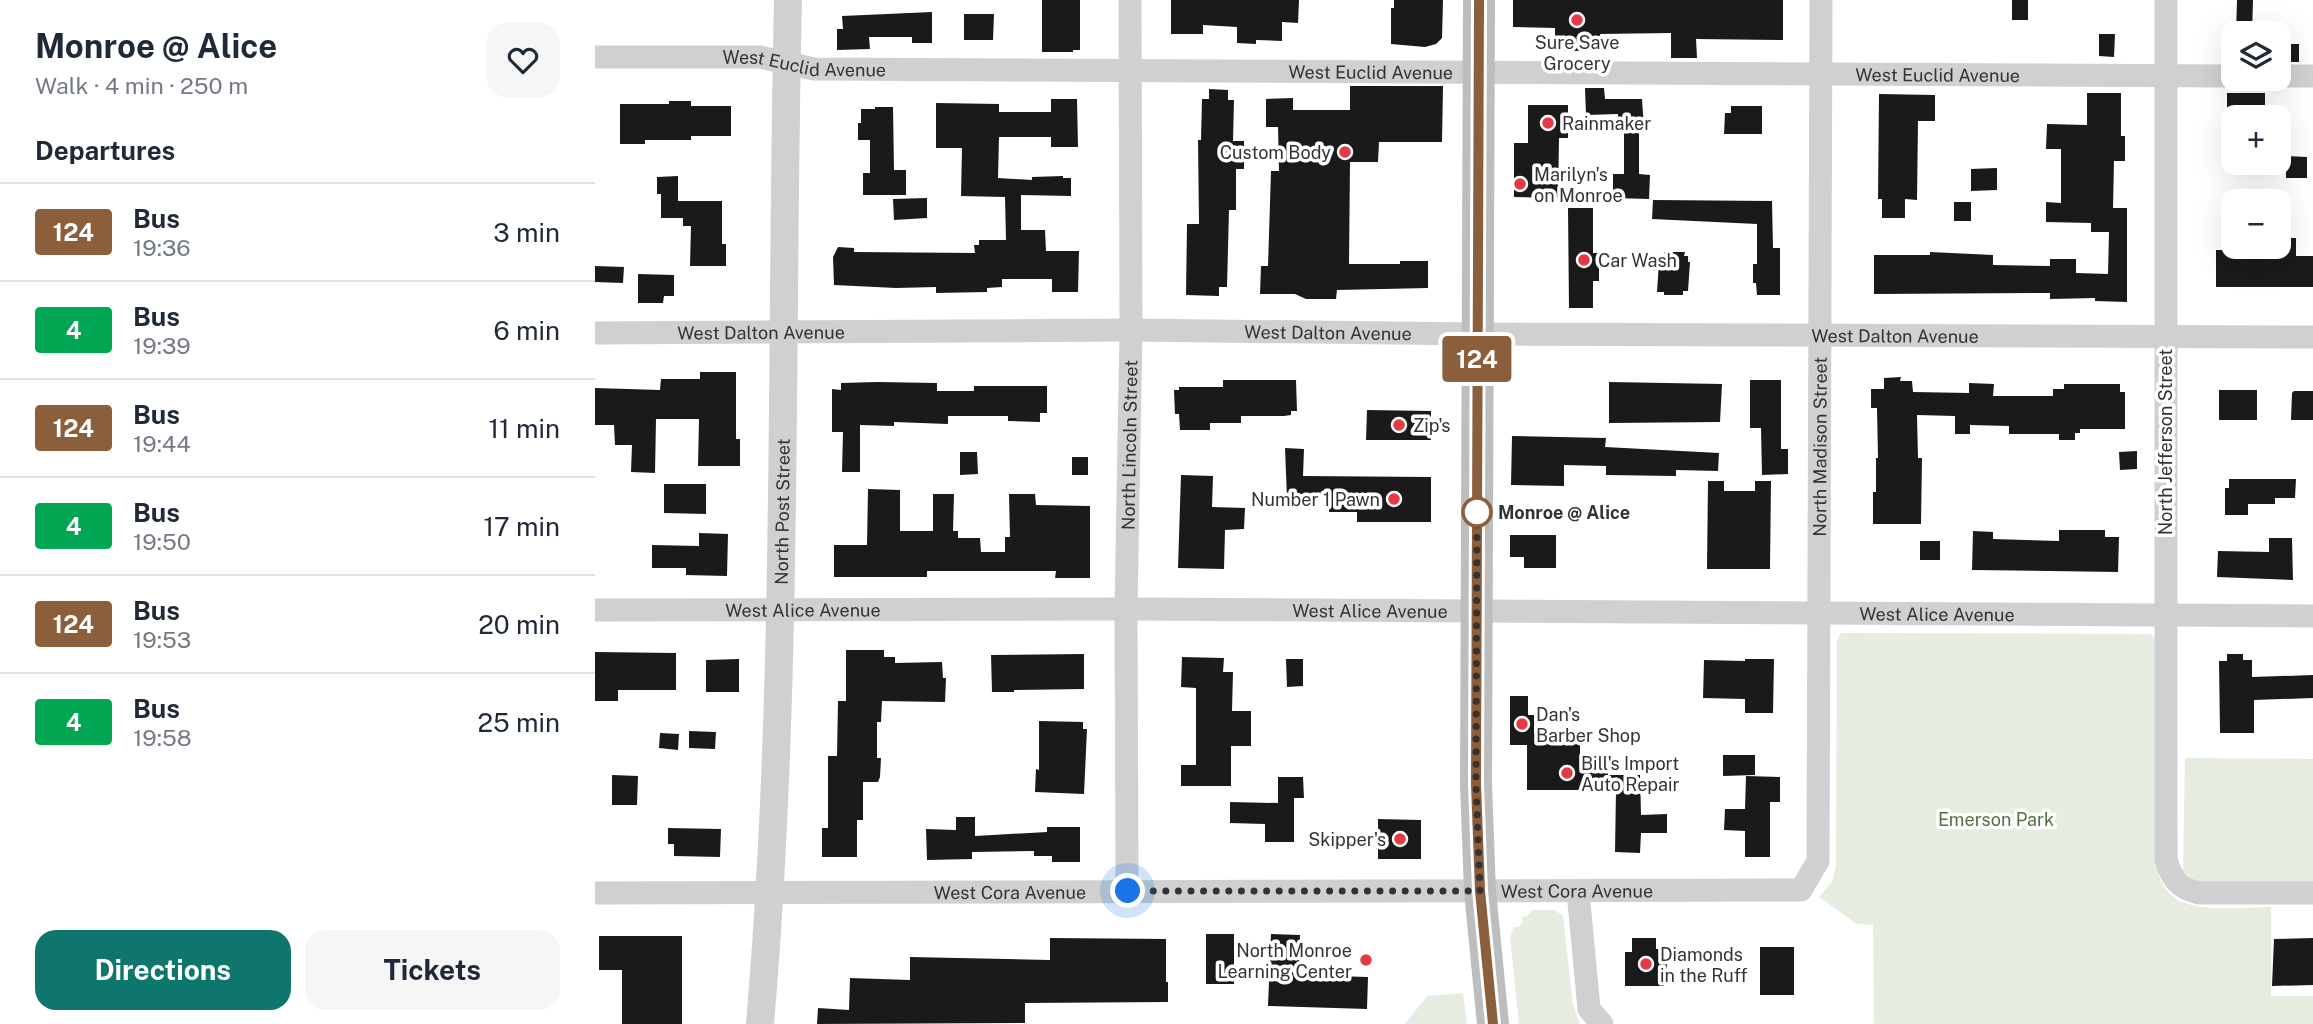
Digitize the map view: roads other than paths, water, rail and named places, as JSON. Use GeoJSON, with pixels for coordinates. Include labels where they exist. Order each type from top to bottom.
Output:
{"type":"FeatureCollection","features":[{"type":"Feature","properties":{"kind":"main road"},"geometry":{"type":"LineString","coordinates":[[1479,0],[1476,784],[1480,891],[1493,1024]]}},
{"type":"Feature","properties":{"kind":"street","name":"North Post Street"},"geometry":{"type":"LineString","coordinates":[[760,1024],[771,893],[782,610],[788,0]]}},
{"type":"Feature","properties":{"kind":"street","name":"North Lincoln Street"},"geometry":{"type":"LineString","coordinates":[[1128,891],[1126,610],[1131,330],[1130,0]]}},
{"type":"Feature","properties":{"kind":"street","name":"North Madison Street"},"geometry":{"type":"LineString","coordinates":[[1801,890],[1818,861],[1821,0]]}},
{"type":"Feature","properties":{"kind":"street","name":"North Jefferson Street"},"geometry":{"type":"LineString","coordinates":[[2167,0],[2166,859],[2176,883],[2187,891],[2313,894]]}},
{"type":"Feature","properties":{"kind":"street","name":"West Euclid Avenue"},"geometry":{"type":"LineString","coordinates":[[595,57],[760,57],[814,69],[2221,76]]}},
{"type":"Feature","properties":{"kind":"street"},"geometry":{"type":"LineString","coordinates":[[2291,76],[2313,76]]}},
{"type":"Feature","properties":{"kind":"street","name":"West Dalton Avenue"},"geometry":{"type":"LineString","coordinates":[[595,332],[1131,330],[2313,337]]}},
{"type":"Feature","properties":{"kind":"street","name":"West Alice Avenue"},"geometry":{"type":"LineString","coordinates":[[595,610],[2313,616]]}},
{"type":"Feature","properties":{"kind":"street","name":"West Cora Avenue"},"geometry":{"type":"LineString","coordinates":[[595,893],[1801,890]]}},
{"type":"Feature","properties":{"kind":"street"},"geometry":{"type":"LineString","coordinates":[[1578,892],[1589,1009],[1602,1024]]}},
{"type":"Feature","properties":{"kind":"place","name":"Sure Save Grocery"},"geometry":{"type":"Point","coordinates":[1577,20]}},
{"type":"Feature","properties":{"kind":"place","name":"Rainmaker"},"geometry":{"type":"Point","coordinates":[1548,123]}},
{"type":"Feature","properties":{"kind":"place","name":"Custom Body"},"geometry":{"type":"Point","coordinates":[1345,152]}},
{"type":"Feature","properties":{"kind":"place","name":"Marilyn's on Monroe"},"geometry":{"type":"Point","coordinates":[1520,184]}},
{"type":"Feature","properties":{"kind":"place","name":"Car Wash"},"geometry":{"type":"Point","coordinates":[1584,260]}},
{"type":"Feature","properties":{"kind":"place","name":"Zip's"},"geometry":{"type":"Point","coordinates":[1399,425]}},
{"type":"Feature","properties":{"kind":"place","name":"Number 1 Pawn"},"geometry":{"type":"Point","coordinates":[1394,499]}},
{"type":"Feature","properties":{"kind":"place","name":"Monroe @ Alice"},"geometry":{"type":"Point","coordinates":[1477,512]}},
{"type":"Feature","properties":{"kind":"place","name":"Dan's Barber Shop"},"geometry":{"type":"Point","coordinates":[1522,724]}},
{"type":"Feature","properties":{"kind":"place","name":"Bill's Import Auto Repair"},"geometry":{"type":"Point","coordinates":[1567,773]}},
{"type":"Feature","properties":{"kind":"place","name":"Skipper's"},"geometry":{"type":"Point","coordinates":[1400,839]}},
{"type":"Feature","properties":{"kind":"place","name":"North Monroe Learning Center"},"geometry":{"type":"Point","coordinates":[1366,960]}},
{"type":"Feature","properties":{"kind":"place","name":"Diamonds in the Ruff"},"geometry":{"type":"Point","coordinates":[1646,964]}},
{"type":"Feature","properties":{"kind":"park label","name":"Emerson Park"},"geometry":{"type":"Point","coordinates":[1996,819]}}]}
